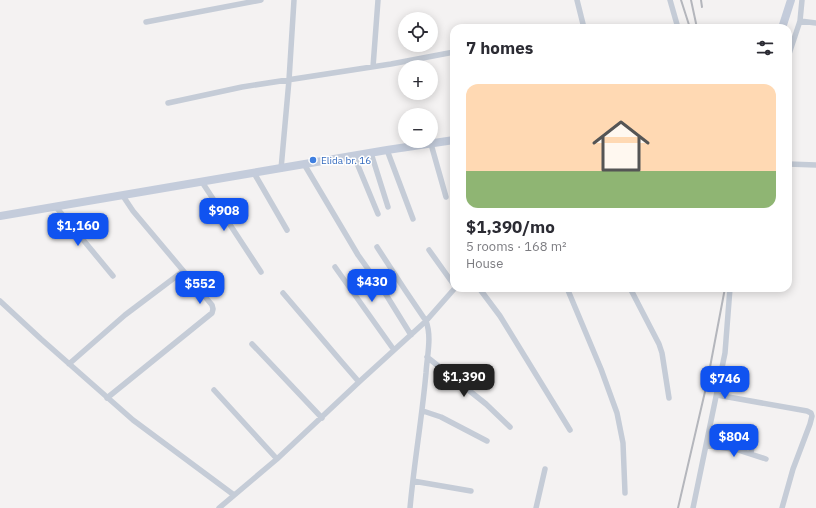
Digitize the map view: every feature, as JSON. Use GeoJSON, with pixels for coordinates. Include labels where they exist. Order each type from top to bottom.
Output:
{"type":"FeatureCollection","features":[{"type":"Feature","properties":{"kind":"main road"},"geometry":{"type":"LineString","coordinates":[[783,24],[792,0]]}},
{"type":"Feature","properties":{"kind":"main road"},"geometry":{"type":"LineString","coordinates":[[438,143],[450,141]]}},
{"type":"Feature","properties":{"kind":"main road"},"geometry":{"type":"LineString","coordinates":[[0,216],[402,148]]}},
{"type":"Feature","properties":{"kind":"street"},"geometry":{"type":"LineString","coordinates":[[146,22],[261,0]]}},
{"type":"Feature","properties":{"kind":"street"},"geometry":{"type":"LineString","coordinates":[[281,169],[294,0]]}},
{"type":"Feature","properties":{"kind":"street"},"geometry":{"type":"LineString","coordinates":[[373,67],[378,0]]}},
{"type":"Feature","properties":{"kind":"street"},"geometry":{"type":"LineString","coordinates":[[577,0],[582,24]]}},
{"type":"Feature","properties":{"kind":"street"},"geometry":{"type":"LineString","coordinates":[[670,0],[677,24]]}},
{"type":"Feature","properties":{"kind":"street"},"geometry":{"type":"LineString","coordinates":[[792,45],[800,21],[802,0]]}},
{"type":"Feature","properties":{"kind":"street"},"geometry":{"type":"LineString","coordinates":[[800,21],[816,23]]}},
{"type":"Feature","properties":{"kind":"street"},"geometry":{"type":"LineString","coordinates":[[168,103],[242,87],[373,67],[450,53]]}},
{"type":"Feature","properties":{"kind":"street"},"geometry":{"type":"LineString","coordinates":[[432,148],[446,197]]}},
{"type":"Feature","properties":{"kind":"street"},"geometry":{"type":"LineString","coordinates":[[387,150],[413,219]]}},
{"type":"Feature","properties":{"kind":"street"},"geometry":{"type":"LineString","coordinates":[[371,153],[388,207]]}},
{"type":"Feature","properties":{"kind":"street"},"geometry":{"type":"LineString","coordinates":[[354,156],[378,214]]}},
{"type":"Feature","properties":{"kind":"street"},"geometry":{"type":"LineString","coordinates":[[304,164],[358,255],[385,293],[411,335]]}},
{"type":"Feature","properties":{"kind":"street"},"geometry":{"type":"LineString","coordinates":[[792,164],[816,165]]}},
{"type":"Feature","properties":{"kind":"street"},"geometry":{"type":"LineString","coordinates":[[254,174],[287,230]]}},
{"type":"Feature","properties":{"kind":"street"},"geometry":{"type":"LineString","coordinates":[[202,182],[261,272]]}},
{"type":"Feature","properties":{"kind":"street"},"geometry":{"type":"LineString","coordinates":[[108,398],[212,313],[213,309],[212,305],[182,272],[133,211],[123,196]]}},
{"type":"Feature","properties":{"kind":"street"},"geometry":{"type":"LineString","coordinates":[[56,207],[113,276]]}},
{"type":"Feature","properties":{"kind":"street"},"geometry":{"type":"LineString","coordinates":[[377,247],[404,290],[426,321],[429,333],[422,411],[410,508]]}},
{"type":"Feature","properties":{"kind":"street"},"geometry":{"type":"LineString","coordinates":[[429,250],[450,281]]}},
{"type":"Feature","properties":{"kind":"street"},"geometry":{"type":"LineString","coordinates":[[335,267],[394,350]]}},
{"type":"Feature","properties":{"kind":"street"},"geometry":{"type":"LineString","coordinates":[[69,364],[125,315],[182,272]]}},
{"type":"Feature","properties":{"kind":"street"},"geometry":{"type":"LineString","coordinates":[[219,508],[277,459],[426,321],[450,292]]}},
{"type":"Feature","properties":{"kind":"street"},"geometry":{"type":"LineString","coordinates":[[482,292],[500,316],[570,430]]}},
{"type":"Feature","properties":{"kind":"street"},"geometry":{"type":"LineString","coordinates":[[569,292],[602,369],[617,413],[623,443],[625,492]]}},
{"type":"Feature","properties":{"kind":"street"},"geometry":{"type":"LineString","coordinates":[[632,292],[659,344],[662,353],[669,398]]}},
{"type":"Feature","properties":{"kind":"street"},"geometry":{"type":"LineString","coordinates":[[693,508],[725,353],[730,292]]}},
{"type":"Feature","properties":{"kind":"street"},"geometry":{"type":"LineString","coordinates":[[283,293],[359,382]]}},
{"type":"Feature","properties":{"kind":"street"},"geometry":{"type":"LineString","coordinates":[[0,302],[133,420],[234,495]]}},
{"type":"Feature","properties":{"kind":"street"},"geometry":{"type":"LineString","coordinates":[[252,344],[322,418]]}},
{"type":"Feature","properties":{"kind":"street"},"geometry":{"type":"LineString","coordinates":[[427,357],[486,404],[510,427]]}},
{"type":"Feature","properties":{"kind":"street"},"geometry":{"type":"LineString","coordinates":[[214,390],[277,459]]}},
{"type":"Feature","properties":{"kind":"street"},"geometry":{"type":"LineString","coordinates":[[717,395],[807,411],[811,413],[812,416],[810,424],[793,469],[782,508]]}},
{"type":"Feature","properties":{"kind":"street"},"geometry":{"type":"LineString","coordinates":[[422,411],[441,417],[487,441]]}},
{"type":"Feature","properties":{"kind":"street"},"geometry":{"type":"LineString","coordinates":[[751,453],[754,437]]}},
{"type":"Feature","properties":{"kind":"street"},"geometry":{"type":"LineString","coordinates":[[706,445],[751,453],[766,459]]}},
{"type":"Feature","properties":{"kind":"street"},"geometry":{"type":"LineString","coordinates":[[536,508],[545,469]]}},
{"type":"Feature","properties":{"kind":"street"},"geometry":{"type":"LineString","coordinates":[[413,481],[471,491]]}},
{"type":"Feature","properties":{"kind":"railway"},"geometry":{"type":"LineString","coordinates":[[681,0],[689,24]]}},
{"type":"Feature","properties":{"kind":"railway"},"geometry":{"type":"LineString","coordinates":[[691,0],[696,24]]}},
{"type":"Feature","properties":{"kind":"railway"},"geometry":{"type":"LineString","coordinates":[[701,0],[702,7]]}},
{"type":"Feature","properties":{"kind":"railway"},"geometry":{"type":"LineString","coordinates":[[678,508],[707,383],[724,292]]}},
{"type":"Feature","properties":{"kind":"place","name":"Elida br. 16"},"geometry":{"type":"Point","coordinates":[313,160]}}]}
